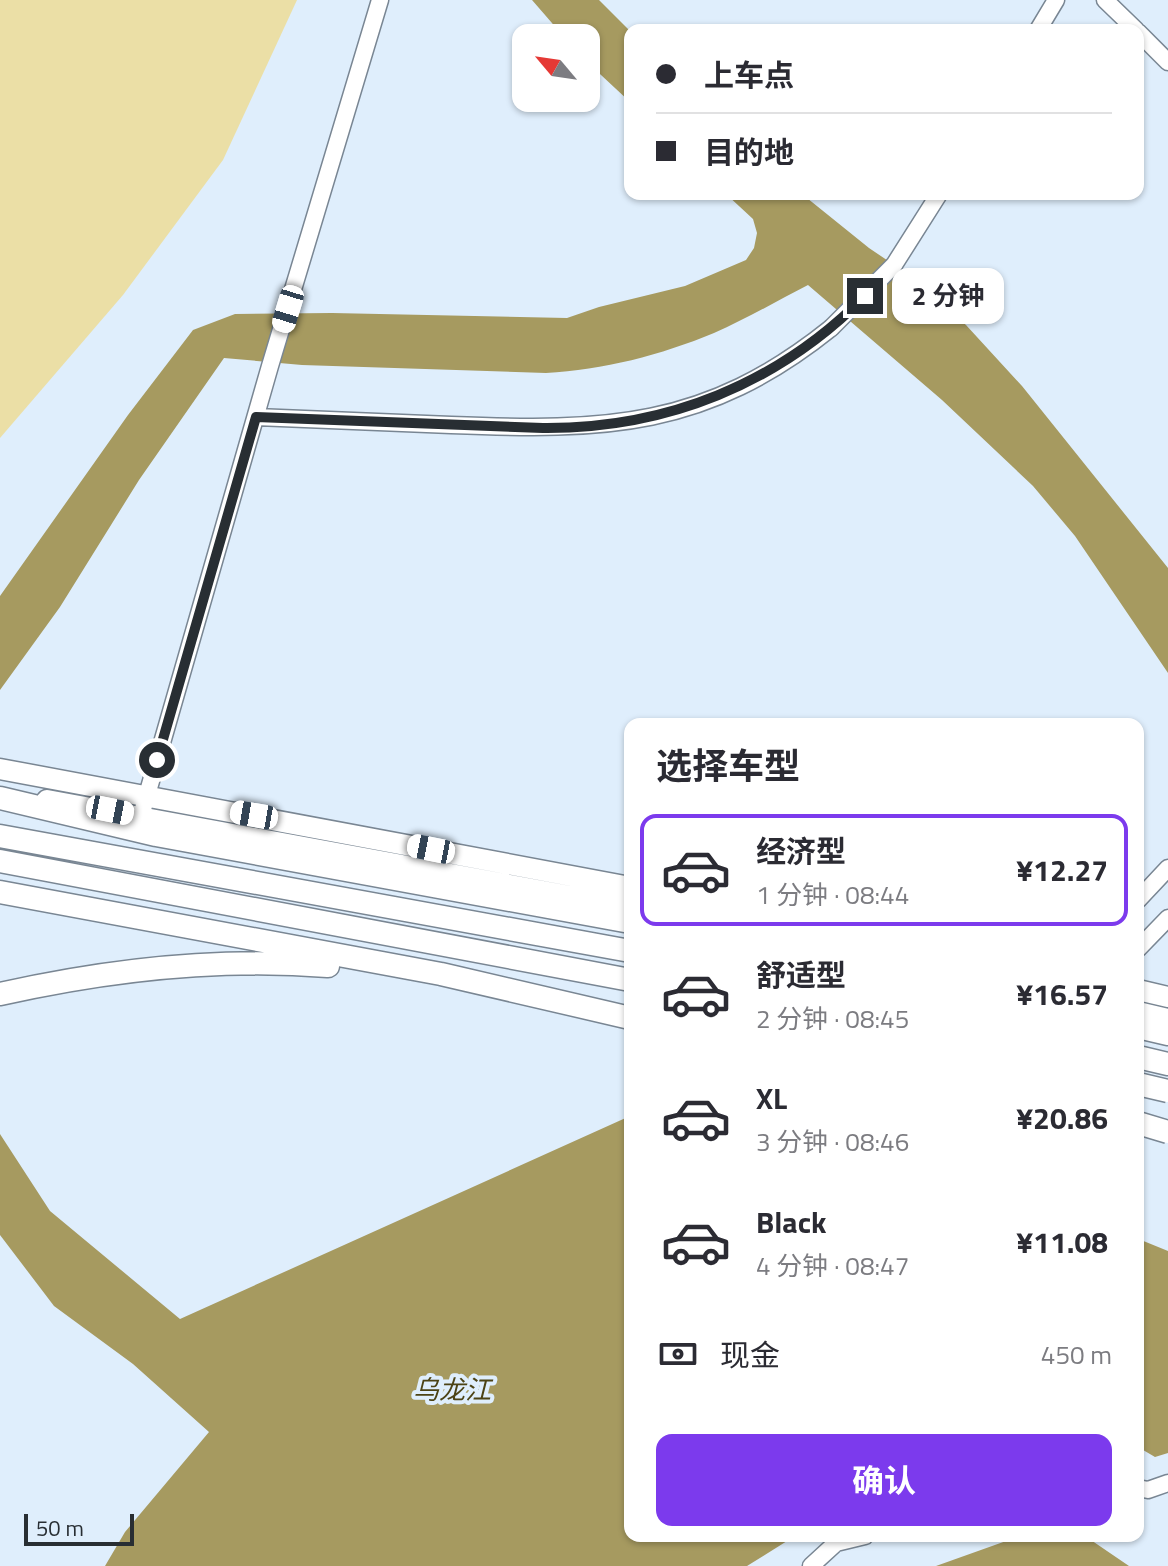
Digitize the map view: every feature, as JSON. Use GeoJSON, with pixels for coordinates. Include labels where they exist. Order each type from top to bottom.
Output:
{"type":"FeatureCollection","features":[{"type":"Feature","properties":{"kind":"highway"},"geometry":{"type":"LineString","coordinates":[[0,798],[156,835],[624,921]]}},
{"type":"Feature","properties":{"kind":"highway"},"geometry":{"type":"LineString","coordinates":[[0,836],[624,950]]}},
{"type":"Feature","properties":{"kind":"highway"},"geometry":{"type":"LineString","coordinates":[[0,861],[624,979]]}},
{"type":"Feature","properties":{"kind":"highway"},"geometry":{"type":"LineString","coordinates":[[0,892],[441,974],[624,1017]]}},
{"type":"Feature","properties":{"kind":"highway"},"geometry":{"type":"LineString","coordinates":[[0,994],[100,974],[158,968],[289,964],[441,974]]}},
{"type":"Feature","properties":{"kind":"highway"},"geometry":{"type":"LineString","coordinates":[[1144,1028],[1168,1034]]}},
{"type":"Feature","properties":{"kind":"highway"},"geometry":{"type":"LineString","coordinates":[[1144,1058],[1168,1064]]}},
{"type":"Feature","properties":{"kind":"highway"},"geometry":{"type":"LineString","coordinates":[[1144,1085],[1168,1091]]}},
{"type":"Feature","properties":{"kind":"highway"},"geometry":{"type":"LineString","coordinates":[[1144,1125],[1168,1132]]}},
{"type":"Feature","properties":{"kind":"main road"},"geometry":{"type":"LineString","coordinates":[[0,769],[624,886]]}},
{"type":"Feature","properties":{"kind":"main road"},"geometry":{"type":"LineString","coordinates":[[0,792],[624,906]]}},
{"type":"Feature","properties":{"kind":"main road"},"geometry":{"type":"LineString","coordinates":[[1144,991],[1168,997]]}},
{"type":"Feature","properties":{"kind":"main road"},"geometry":{"type":"LineString","coordinates":[[1144,1013],[1168,1019]]}},
{"type":"Feature","properties":{"kind":"street"},"geometry":{"type":"LineString","coordinates":[[141,816],[270,366],[380,0]]}},
{"type":"Feature","properties":{"kind":"street"},"geometry":{"type":"LineString","coordinates":[[1042,24],[1056,0]]}},
{"type":"Feature","properties":{"kind":"street"},"geometry":{"type":"LineString","coordinates":[[1105,0],[1130,24]]}},
{"type":"Feature","properties":{"kind":"street"},"geometry":{"type":"LineString","coordinates":[[1144,38],[1168,62]]}},
{"type":"Feature","properties":{"kind":"street"},"geometry":{"type":"LineString","coordinates":[[256,417],[554,428],[630,422],[685,409],[736,389],[794,356],[831,328],[894,265],[935,200]]}},
{"type":"Feature","properties":{"kind":"street"},"geometry":{"type":"LineString","coordinates":[[1144,894],[1168,868]]}},
{"type":"Feature","properties":{"kind":"street"},"geometry":{"type":"LineString","coordinates":[[1144,943],[1168,918]]}},
{"type":"Feature","properties":{"kind":"street"},"geometry":{"type":"LineString","coordinates":[[1144,1489],[1168,1483]]}},
{"type":"Feature","properties":{"kind":"street"},"geometry":{"type":"LineString","coordinates":[[811,1566],[840,1542]]}},
{"type":"Feature","properties":{"kind":"shaded area"},"geometry":{"type":"Polygon","coordinates":[[[0,0],[297,0],[223,160],[123,295],[0,438],[0,0]]]}},
{"type":"Feature","properties":{"kind":"water"},"geometry":{"type":"Polygon","coordinates":[[[532,0],[599,0],[624,25],[624,96],[600,74],[600,24],[553,24],[532,0]]]}},
{"type":"Feature","properties":{"kind":"water"},"geometry":{"type":"Polygon","coordinates":[[[732,200],[809,200],[869,248],[915,279],[966,325],[1022,386],[1168,568],[1168,673],[1075,536],[1033,486],[942,400],[808,285],[694,341],[653,355],[589,369],[546,373],[302,365],[224,358],[139,480],[60,607],[0,690],[0,596],[128,415],[193,330],[235,314],[567,318],[685,286],[746,260],[754,248],[757,233],[753,219],[732,200]]]}},
{"type":"Feature","properties":{"kind":"water","name":"乌龙江"},"geometry":{"type":"Polygon","coordinates":[[[624,1119],[624,1542],[785,1542],[747,1566],[105,1566],[125,1532],[209,1432],[133,1364],[54,1306],[0,1235],[0,1134],[50,1211],[180,1319],[624,1119]]]}},
{"type":"Feature","properties":{"kind":"water"},"geometry":{"type":"Polygon","coordinates":[[[1144,1241],[1168,1251],[1168,1453],[1155,1457],[1144,1451],[1144,1241]]]}},
{"type":"Feature","properties":{"kind":"water"},"geometry":{"type":"Polygon","coordinates":[[[1003,1542],[1094,1542],[1129,1566],[936,1566],[1003,1542]]]}},
{"type":"Feature","properties":{"kind":"route"},"geometry":{"type":"LineString","coordinates":[[157,760],[256,417],[543,428],[630,422],[696,405],[756,379],[809,346],[865,296]]}}]}
